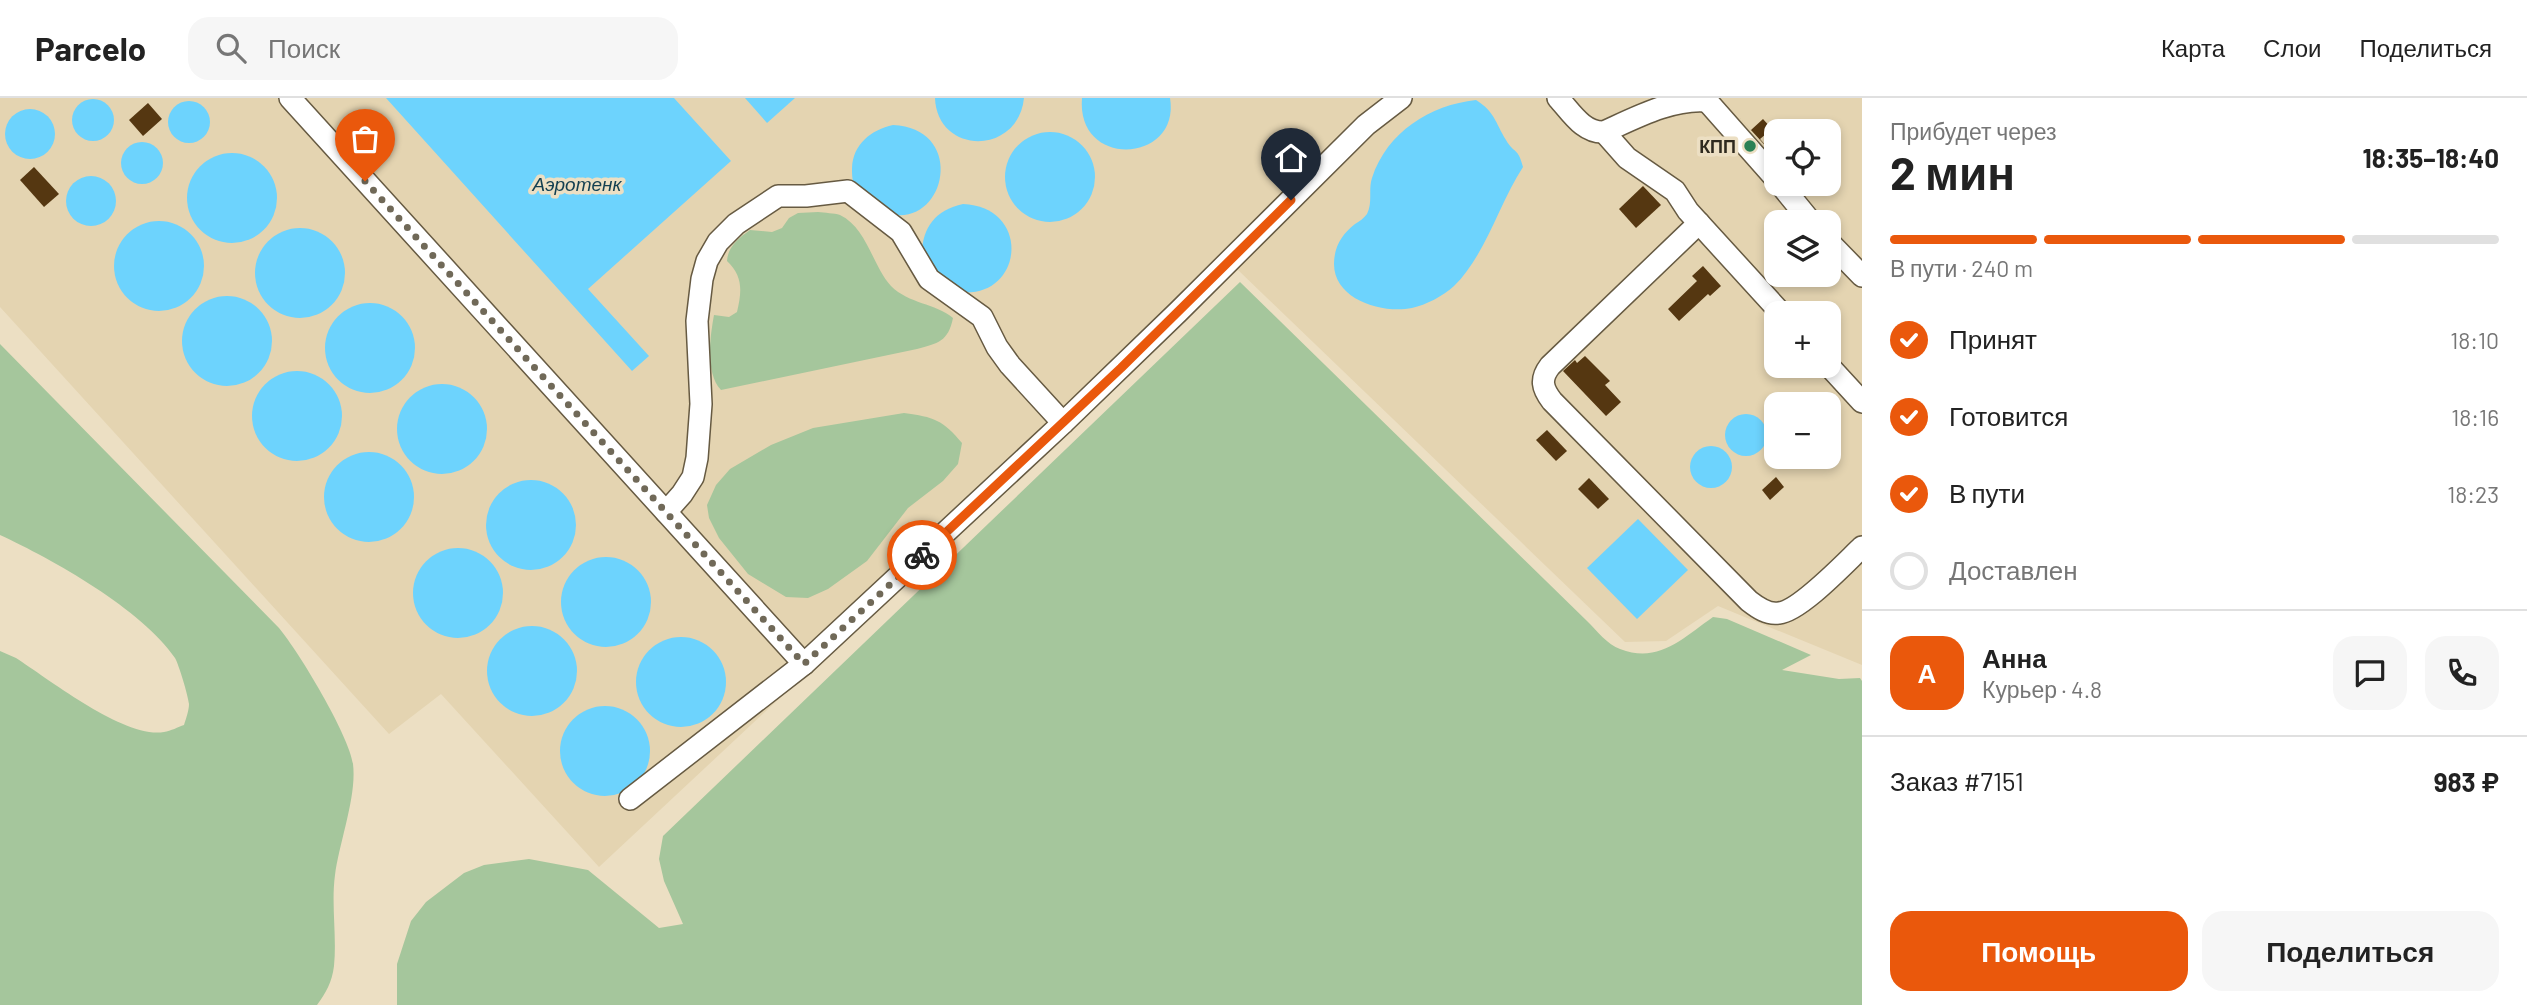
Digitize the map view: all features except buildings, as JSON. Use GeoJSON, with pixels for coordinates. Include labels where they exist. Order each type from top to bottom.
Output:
{"type":"FeatureCollection","features":[{"type":"Feature","properties":{"kind":"lane"},"geometry":{"type":"LineString","coordinates":[[290,98],[804,664]]}},
{"type":"Feature","properties":{"kind":"lane"},"geometry":{"type":"LineString","coordinates":[[630,799],[804,664],[1063,423],[1366,125],[1401,98]]}},
{"type":"Feature","properties":{"kind":"lane"},"geometry":{"type":"LineString","coordinates":[[1558,98],[1586,127],[1592,131],[1604,132],[1674,101],[1697,98],[1707,100],[1764,165]]}},
{"type":"Feature","properties":{"kind":"lane"},"geometry":{"type":"LineString","coordinates":[[1604,132],[1627,158],[1675,191],[1684,206],[1770,301]]}},
{"type":"Feature","properties":{"kind":"lane"},"geometry":{"type":"LineString","coordinates":[[666,512],[693,477],[697,458],[701,404],[697,321],[707,261],[719,242],[736,224],[778,196],[848,191],[901,232],[929,279],[982,317],[997,347],[1010,365],[1063,423]]}},
{"type":"Feature","properties":{"kind":"lane"},"geometry":{"type":"LineString","coordinates":[[1790,196],[1801,210]]}},
{"type":"Feature","properties":{"kind":"lane"},"geometry":{"type":"LineString","coordinates":[[1699,223],[1550,366],[1542,381],[1544,389],[1552,401],[1749,601],[1766,612],[1778,614],[1801,602],[1862,547]]}},
{"type":"Feature","properties":{"kind":"lane"},"geometry":{"type":"LineString","coordinates":[[1841,254],[1862,276]]}},
{"type":"Feature","properties":{"kind":"lane"},"geometry":{"type":"LineString","coordinates":[[1840,378],[1862,402]]}},
{"type":"Feature","properties":{"kind":"shaded area"},"geometry":{"type":"Polygon","coordinates":[[[0,98],[1862,98],[1862,665],[1718,606],[1666,641],[1625,642],[1238,270],[599,867],[441,694],[389,734],[0,307],[0,98]]]}},
{"type":"Feature","properties":{"kind":"green space"},"geometry":{"type":"Polygon","coordinates":[[[798,213],[840,215],[849,221],[863,238],[891,286],[898,292],[953,318],[948,332],[936,343],[917,349],[721,390],[713,374],[710,344],[714,315],[729,317],[737,312],[739,304],[739,278],[727,261],[729,251],[738,239],[750,230],[772,232],[782,228],[789,218],[798,213]]]}},
{"type":"Feature","properties":{"kind":"green space"},"geometry":{"type":"Polygon","coordinates":[[[1240,282],[1611,644],[1634,653],[1659,651],[1681,640],[1713,617],[1727,619],[1811,655],[1782,670],[1839,679],[1860,678],[1862,1005],[397,1005],[397,964],[411,921],[426,902],[464,873],[484,865],[529,859],[588,870],[659,928],[683,924],[664,881],[659,859],[663,836],[1240,282]]]}},
{"type":"Feature","properties":{"kind":"green space"},"geometry":{"type":"Polygon","coordinates":[[[0,344],[279,628],[310,674],[343,734],[353,764],[354,777],[335,875],[333,972],[317,1005],[0,1005],[0,651],[16,658],[88,706],[148,732],[164,732],[184,725],[189,704],[175,658],[141,622],[70,572],[0,535],[0,344]]]}},
{"type":"Feature","properties":{"kind":"green space"},"geometry":{"type":"Polygon","coordinates":[[[904,413],[931,418],[949,429],[962,443],[958,464],[943,481],[908,508],[867,561],[828,589],[808,598],[786,597],[748,574],[719,538],[709,518],[707,505],[716,485],[730,469],[771,445],[813,428],[904,413]]]}},
{"type":"Feature","properties":{"kind":"water","name":"Аэротенк"},"geometry":{"type":"Polygon","coordinates":[[[386,98],[674,98],[731,161],[588,289],[649,356],[632,371],[386,98]]]}},
{"type":"Feature","properties":{"kind":"water"},"geometry":{"type":"Polygon","coordinates":[[[745,98],[795,98],[767,123],[745,98]]]}},
{"type":"Feature","properties":{"kind":"water"},"geometry":{"type":"Polygon","coordinates":[[[935,98],[1024,98],[1019,117],[1008,130],[994,139],[978,141],[962,138],[949,130],[939,117],[935,98]]]}},
{"type":"Feature","properties":{"kind":"water"},"geometry":{"type":"Polygon","coordinates":[[[1082,98],[1170,98],[1169,120],[1160,136],[1145,146],[1128,149],[1110,147],[1095,138],[1085,121],[1082,98]]]}},
{"type":"Feature","properties":{"kind":"water"},"geometry":{"type":"Polygon","coordinates":[[[93,99],[108,105],[114,120],[108,135],[93,141],[78,135],[72,120],[78,105],[93,99]]]}},
{"type":"Feature","properties":{"kind":"water"},"geometry":{"type":"Polygon","coordinates":[[[1476,100],[1491,113],[1509,144],[1518,153],[1523,167],[1483,245],[1465,274],[1450,290],[1434,300],[1417,307],[1400,309],[1388,309],[1362,302],[1342,287],[1336,276],[1335,252],[1346,232],[1367,214],[1372,178],[1379,162],[1399,134],[1412,124],[1442,108],[1476,100]]]}},
{"type":"Feature","properties":{"kind":"water"},"geometry":{"type":"Polygon","coordinates":[[[189,101],[204,107],[210,122],[204,137],[189,143],[174,137],[168,122],[174,107],[189,101]]]}},
{"type":"Feature","properties":{"kind":"water"},"geometry":{"type":"Polygon","coordinates":[[[30,109],[48,116],[55,134],[48,152],[30,159],[12,152],[5,134],[12,116],[30,109]]]}},
{"type":"Feature","properties":{"kind":"water"},"geometry":{"type":"Polygon","coordinates":[[[893,125],[916,130],[931,141],[939,156],[941,173],[937,190],[927,203],[914,213],[890,213],[858,190],[853,181],[853,159],[860,145],[877,130],[893,125]]]}},
{"type":"Feature","properties":{"kind":"water"},"geometry":{"type":"Polygon","coordinates":[[[1050,132],[1067,136],[1082,145],[1091,160],[1095,177],[1091,194],[1082,209],[1067,218],[1050,222],[1033,218],[1018,209],[1009,194],[1005,177],[1009,160],[1018,145],[1033,136],[1050,132]]]}},
{"type":"Feature","properties":{"kind":"water"},"geometry":{"type":"Polygon","coordinates":[[[142,142],[157,148],[163,163],[157,178],[142,184],[127,178],[121,163],[127,148],[142,142]]]}},
{"type":"Feature","properties":{"kind":"water"},"geometry":{"type":"Polygon","coordinates":[[[232,153],[249,157],[264,166],[273,181],[277,198],[273,215],[264,230],[249,239],[232,243],[215,239],[200,230],[191,215],[187,198],[191,181],[200,166],[215,157],[232,153]]]}},
{"type":"Feature","properties":{"kind":"water"},"geometry":{"type":"Polygon","coordinates":[[[91,176],[109,183],[116,201],[109,219],[91,226],[73,219],[66,201],[73,183],[91,176]]]}},
{"type":"Feature","properties":{"kind":"water"},"geometry":{"type":"Polygon","coordinates":[[[963,204],[986,209],[1002,221],[1010,237],[1011,254],[1006,271],[994,284],[976,292],[952,291],[922,254],[925,236],[932,221],[945,211],[963,204]]]}},
{"type":"Feature","properties":{"kind":"water"},"geometry":{"type":"Polygon","coordinates":[[[159,221],[176,225],[191,234],[200,249],[204,266],[200,283],[191,298],[176,307],[159,311],[142,307],[127,298],[118,283],[114,266],[118,249],[127,234],[142,225],[159,221]]]}},
{"type":"Feature","properties":{"kind":"water"},"geometry":{"type":"Polygon","coordinates":[[[300,228],[317,232],[332,241],[341,256],[345,273],[341,290],[332,305],[317,314],[300,318],[283,314],[268,305],[259,290],[255,273],[259,256],[268,241],[283,232],[300,228]]]}},
{"type":"Feature","properties":{"kind":"water"},"geometry":{"type":"Polygon","coordinates":[[[227,296],[244,300],[259,309],[268,324],[272,341],[268,358],[259,373],[244,382],[227,386],[210,382],[195,373],[186,358],[182,341],[186,324],[195,309],[210,300],[227,296]]]}},
{"type":"Feature","properties":{"kind":"water"},"geometry":{"type":"Polygon","coordinates":[[[370,303],[387,307],[402,316],[411,331],[415,348],[411,365],[402,380],[387,389],[370,393],[353,389],[338,380],[329,365],[325,348],[329,331],[338,316],[353,307],[370,303]]]}},
{"type":"Feature","properties":{"kind":"water"},"geometry":{"type":"Polygon","coordinates":[[[297,371],[314,375],[329,384],[338,399],[342,416],[338,433],[329,448],[314,457],[297,461],[280,457],[265,448],[256,433],[252,416],[256,399],[265,384],[280,375],[297,371]]]}},
{"type":"Feature","properties":{"kind":"water"},"geometry":{"type":"Polygon","coordinates":[[[442,384],[459,388],[474,397],[483,412],[487,429],[483,446],[474,461],[459,470],[442,474],[425,470],[410,461],[401,446],[397,429],[401,412],[410,397],[425,388],[442,384]]]}},
{"type":"Feature","properties":{"kind":"water"},"geometry":{"type":"Polygon","coordinates":[[[1746,414],[1761,420],[1764,425],[1764,445],[1761,450],[1746,456],[1731,450],[1725,435],[1731,420],[1746,414]]]}},
{"type":"Feature","properties":{"kind":"water"},"geometry":{"type":"Polygon","coordinates":[[[1711,446],[1726,452],[1732,467],[1726,482],[1711,488],[1696,482],[1690,467],[1696,452],[1711,446]]]}},
{"type":"Feature","properties":{"kind":"water"},"geometry":{"type":"Polygon","coordinates":[[[369,452],[386,456],[401,465],[410,480],[414,497],[410,514],[401,529],[386,538],[369,542],[352,538],[337,529],[328,514],[324,497],[328,480],[337,465],[352,456],[369,452]]]}},
{"type":"Feature","properties":{"kind":"water"},"geometry":{"type":"Polygon","coordinates":[[[531,480],[548,484],[563,493],[572,508],[576,525],[572,542],[563,557],[548,566],[531,570],[514,566],[499,557],[490,542],[486,525],[490,508],[499,493],[514,484],[531,480]]]}},
{"type":"Feature","properties":{"kind":"water"},"geometry":{"type":"Polygon","coordinates":[[[1638,519],[1688,570],[1637,619],[1587,568],[1638,519]]]}},
{"type":"Feature","properties":{"kind":"water"},"geometry":{"type":"Polygon","coordinates":[[[458,548],[475,552],[490,561],[499,576],[503,593],[499,610],[490,625],[475,634],[458,638],[441,634],[426,625],[417,610],[413,593],[417,576],[426,561],[441,552],[458,548]]]}},
{"type":"Feature","properties":{"kind":"water"},"geometry":{"type":"Polygon","coordinates":[[[606,557],[623,561],[638,570],[647,585],[651,602],[647,619],[638,634],[623,643],[606,647],[589,643],[574,634],[565,619],[561,602],[565,585],[574,570],[589,561],[606,557]]]}},
{"type":"Feature","properties":{"kind":"water"},"geometry":{"type":"Polygon","coordinates":[[[532,626],[549,630],[564,639],[573,654],[577,671],[573,688],[564,703],[549,712],[532,716],[515,712],[500,703],[491,688],[487,671],[491,654],[500,639],[515,630],[532,626]]]}},
{"type":"Feature","properties":{"kind":"water"},"geometry":{"type":"Polygon","coordinates":[[[681,637],[698,641],[713,650],[722,665],[726,682],[722,699],[713,714],[698,723],[681,727],[664,723],[649,714],[640,699],[636,682],[640,665],[649,650],[664,641],[681,637]]]}},
{"type":"Feature","properties":{"kind":"water"},"geometry":{"type":"Polygon","coordinates":[[[605,706],[622,710],[637,719],[646,734],[650,751],[646,768],[637,783],[622,792],[605,796],[588,792],[573,783],[564,768],[560,751],[564,734],[573,719],[588,710],[605,706]]]}},
{"type":"Feature","properties":{"kind":"way so far"},"geometry":{"type":"LineString","coordinates":[[365,181],[804,664],[922,555]]}},
{"type":"Feature","properties":{"kind":"place","name":"КПП"},"geometry":{"type":"Point","coordinates":[1750,146]}},
{"type":"Feature","properties":{"kind":"route"},"geometry":{"type":"LineString","coordinates":[[922,555],[1121,368],[1291,200]]}}]}
